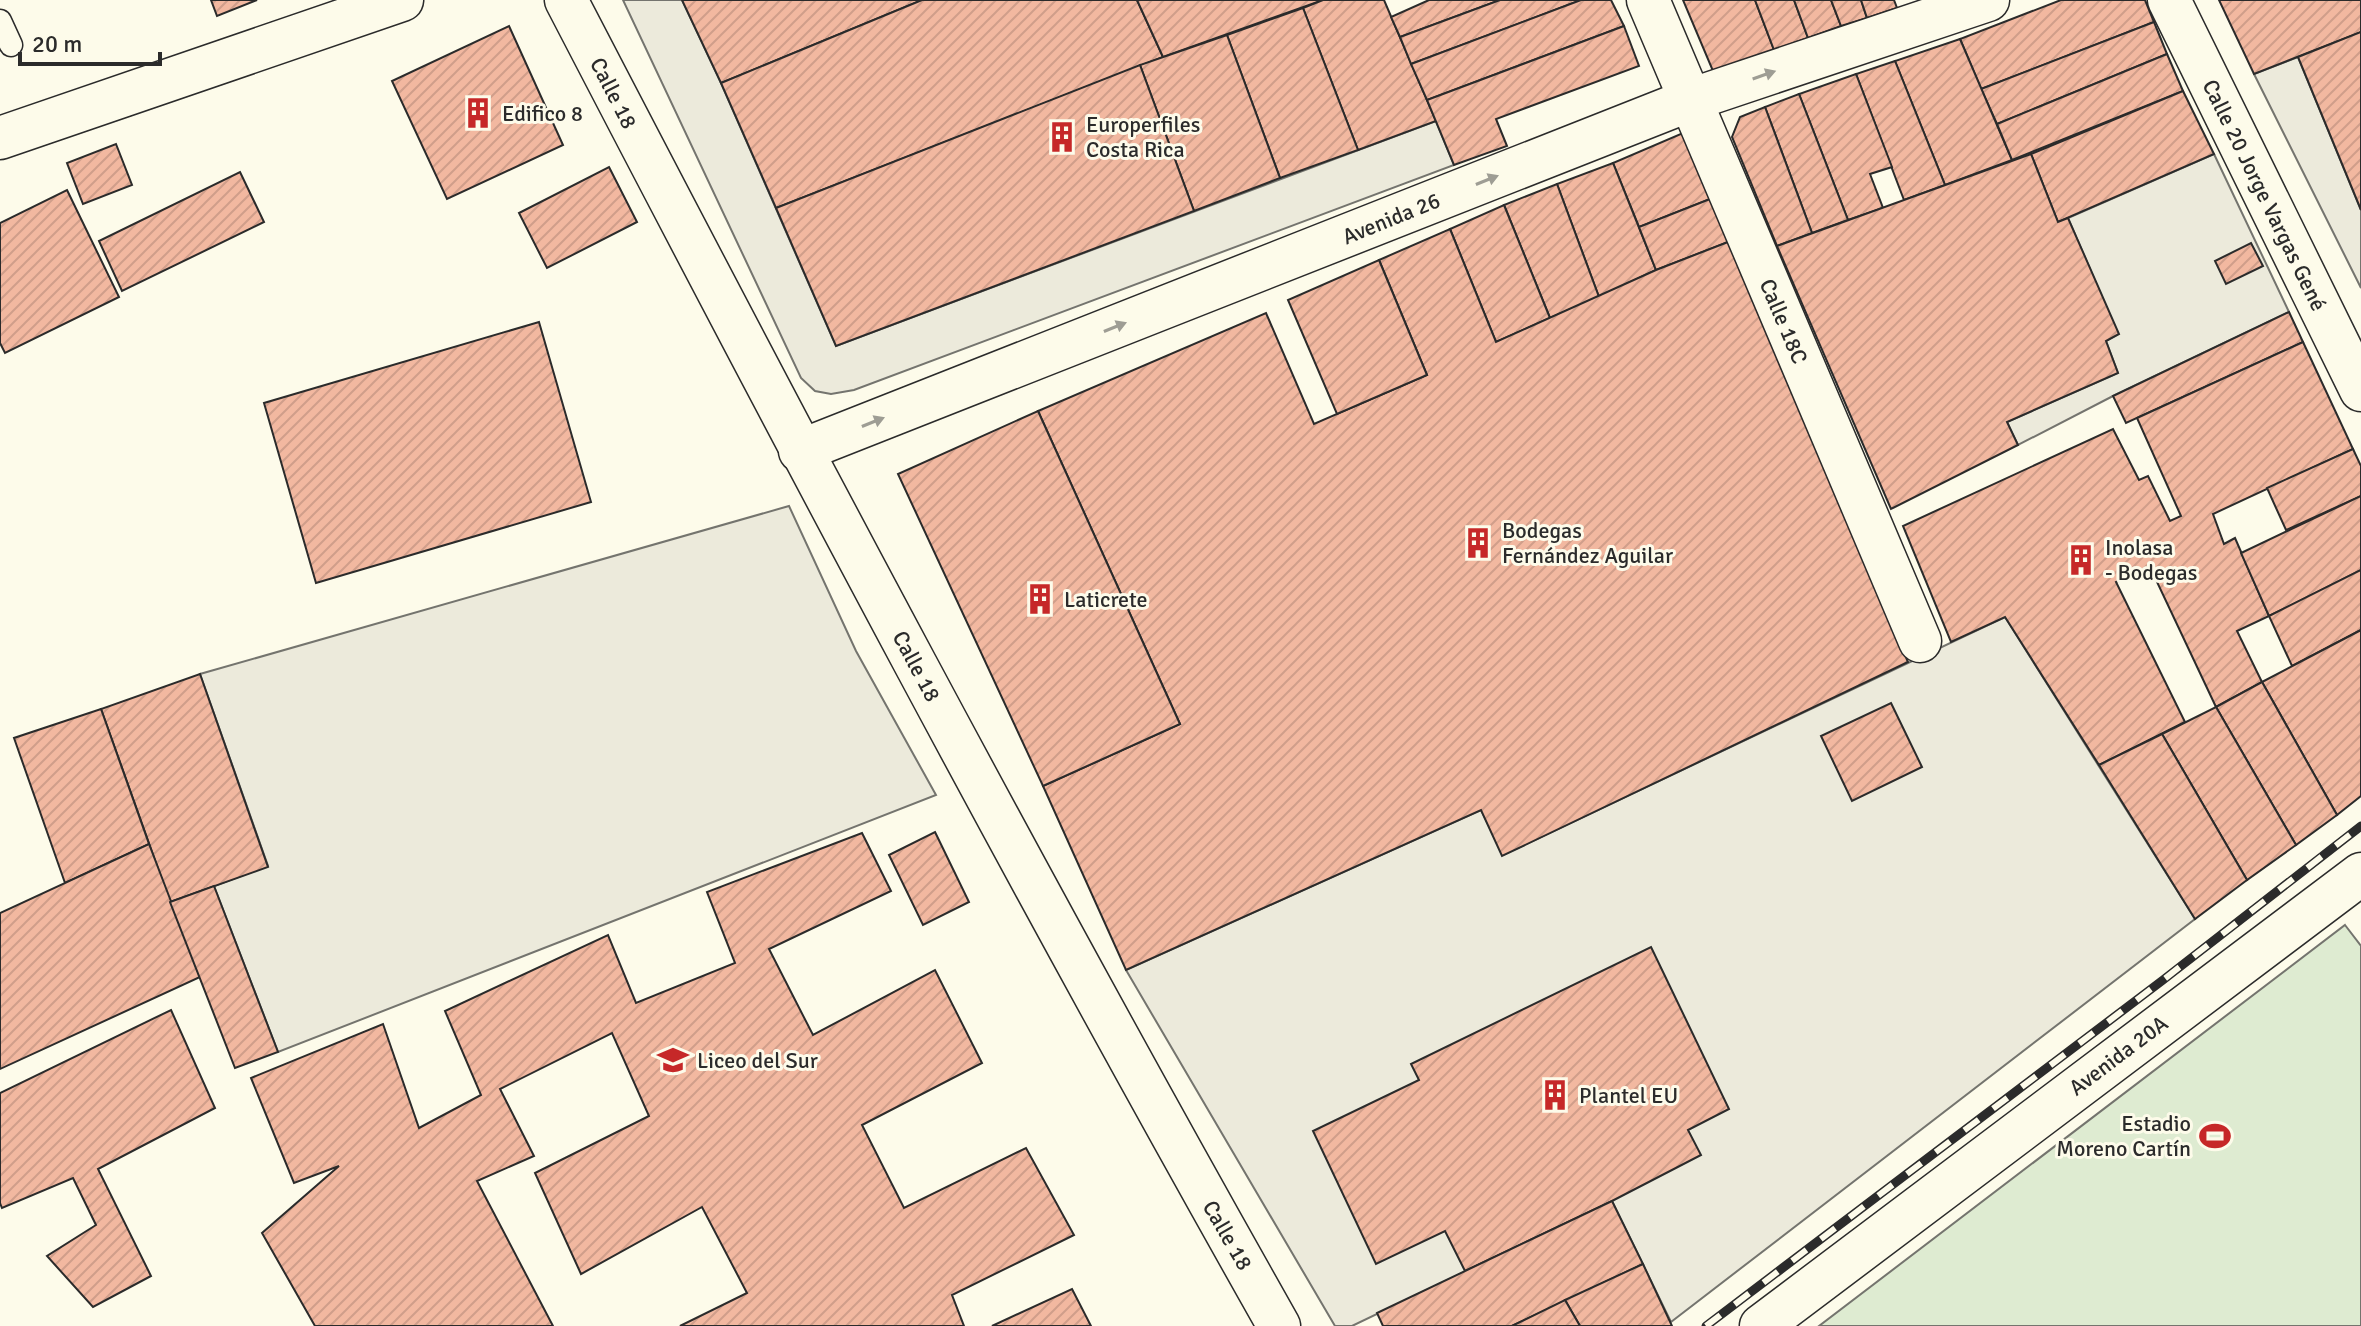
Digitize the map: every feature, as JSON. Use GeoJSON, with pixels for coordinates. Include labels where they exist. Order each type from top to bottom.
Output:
{"type":"FeatureCollection","features":[{"type":"Feature","properties":{"kind":"street"},"geometry":{"type":"LineString","coordinates":[[0,138],[402,0]]}},
{"type":"Feature","properties":{"kind":"street","name":"Calle 18"},"geometry":{"type":"LineString","coordinates":[[566,0],[800,451],[1135,1072],[1279,1326]]}},
{"type":"Feature","properties":{"kind":"street","name":"Calle 18C"},"geometry":{"type":"LineString","coordinates":[[1648,0],[1920,641]]}},
{"type":"Feature","properties":{"kind":"street","name":"Avenida 26"},"geometry":{"type":"LineString","coordinates":[[800,451],[1690,100],[1988,0]]}},
{"type":"Feature","properties":{"kind":"street","name":"Calle 20 Jorge Vargas Gené"},"geometry":{"type":"LineString","coordinates":[[2169,0],[2361,390]]}},
{"type":"Feature","properties":{"kind":"street","name":"Avenida 20A"},"geometry":{"type":"LineString","coordinates":[[1761,1326],[2361,874]]}},
{"type":"Feature","properties":{"kind":"lane"},"geometry":{"type":"LineString","coordinates":[[0,21],[11,45]]}},
{"type":"Feature","properties":{"kind":"green space","name":"Estadio Moreno Cartín"},"geometry":{"type":"Polygon","coordinates":[[[2345,925],[2361,946],[2361,1326],[1819,1326],[2345,925]]]}},
{"type":"Feature","properties":{"kind":"shaded area"},"geometry":{"type":"Polygon","coordinates":[[[623,0],[682,0],[836,346],[1436,121],[1454,165],[854,390],[831,394],[815,391],[801,378],[623,0]]]}},
{"type":"Feature","properties":{"kind":"shaded area"},"geometry":{"type":"Polygon","coordinates":[[[2298,57],[2361,210],[2361,288],[2254,74],[2298,57]]]}},
{"type":"Feature","properties":{"kind":"shaded area"},"geometry":{"type":"Polygon","coordinates":[[[2214,154],[2289,312],[2018,445],[2007,422],[2118,373],[2106,341],[2118,334],[2068,218],[2214,154]]]}},
{"type":"Feature","properties":{"kind":"shaded area"},"geometry":{"type":"Polygon","coordinates":[[[789,506],[856,651],[936,795],[278,1052],[214,886],[268,866],[200,674],[789,506]]]}},
{"type":"Feature","properties":{"kind":"shaded area"},"geometry":{"type":"Polygon","coordinates":[[[2005,617],[2195,919],[1671,1322],[1612,1201],[1352,1326],[1335,1326],[1126,970],[1481,810],[1503,855],[2005,617]]]}},
{"type":"Feature","properties":{"kind":"building"},"geometry":{"type":"Polygon","coordinates":[[[211,0],[257,0],[217,16],[211,0]]]}},
{"type":"Feature","properties":{"kind":"building"},"geometry":{"type":"Polygon","coordinates":[[[682,0],[922,0],[721,83],[682,0]]]}},
{"type":"Feature","properties":{"kind":"building"},"geometry":{"type":"Polygon","coordinates":[[[922,0],[1137,0],[1163,57],[776,208],[721,83],[922,0]]]}},
{"type":"Feature","properties":{"kind":"building"},"geometry":{"type":"Polygon","coordinates":[[[1137,0],[1323,0],[1163,57],[1137,0]]]}},
{"type":"Feature","properties":{"kind":"building"},"geometry":{"type":"Polygon","coordinates":[[[1323,0],[1384,0],[1436,121],[1358,150],[1303,8],[1323,0]]]}},
{"type":"Feature","properties":{"kind":"building"},"geometry":{"type":"Polygon","coordinates":[[[1429,0],[1500,0],[1400,37],[1391,17],[1429,0]]]}},
{"type":"Feature","properties":{"kind":"building"},"geometry":{"type":"Polygon","coordinates":[[[1500,0],[1581,0],[1411,64],[1400,37],[1500,0]]]}},
{"type":"Feature","properties":{"kind":"building"},"geometry":{"type":"Polygon","coordinates":[[[1581,0],[1611,0],[1624,26],[1427,100],[1411,64],[1581,0]]]}},
{"type":"Feature","properties":{"kind":"building"},"geometry":{"type":"Polygon","coordinates":[[[1683,0],[1755,0],[1774,50],[1713,71],[1683,0]]]}},
{"type":"Feature","properties":{"kind":"building"},"geometry":{"type":"Polygon","coordinates":[[[1755,0],[1794,0],[1808,38],[1774,50],[1755,0]]]}},
{"type":"Feature","properties":{"kind":"building"},"geometry":{"type":"Polygon","coordinates":[[[1794,0],[1831,0],[1841,26],[1808,38],[1794,0]]]}},
{"type":"Feature","properties":{"kind":"building"},"geometry":{"type":"Polygon","coordinates":[[[1831,0],[1861,0],[1867,18],[1841,26],[1831,0]]]}},
{"type":"Feature","properties":{"kind":"building"},"geometry":{"type":"Polygon","coordinates":[[[1861,0],[1894,0],[1897,8],[1867,18],[1861,0]]]}},
{"type":"Feature","properties":{"kind":"building"},"geometry":{"type":"Polygon","coordinates":[[[2061,0],[2145,0],[2154,22],[1981,89],[1960,39],[2061,0]]]}},
{"type":"Feature","properties":{"kind":"building"},"geometry":{"type":"Polygon","coordinates":[[[2219,0],[2361,0],[2361,32],[2254,74],[2219,0]]]}},
{"type":"Feature","properties":{"kind":"building"},"geometry":{"type":"Polygon","coordinates":[[[1303,8],[1358,150],[1280,178],[1227,35],[1303,8]]]}},
{"type":"Feature","properties":{"kind":"building"},"geometry":{"type":"Polygon","coordinates":[[[2154,22],[2167,54],[1997,124],[1981,89],[2154,22]]]}},
{"type":"Feature","properties":{"kind":"building","name":"Edifico 8"},"geometry":{"type":"Polygon","coordinates":[[[509,26],[563,145],[447,199],[392,81],[509,26]]]}},
{"type":"Feature","properties":{"kind":"building"},"geometry":{"type":"Polygon","coordinates":[[[1624,26],[1639,66],[1496,119],[1507,146],[1454,165],[1427,100],[1624,26]]]}},
{"type":"Feature","properties":{"kind":"building"},"geometry":{"type":"Polygon","coordinates":[[[2361,32],[2361,210],[2298,57],[2361,32]]]}},
{"type":"Feature","properties":{"kind":"building"},"geometry":{"type":"Polygon","coordinates":[[[1227,35],[1280,178],[1194,211],[1140,65],[1227,35]]]}},
{"type":"Feature","properties":{"kind":"building"},"geometry":{"type":"Polygon","coordinates":[[[1960,39],[2012,160],[1945,185],[1895,61],[1960,39]]]}},
{"type":"Feature","properties":{"kind":"building"},"geometry":{"type":"Polygon","coordinates":[[[2167,54],[2183,91],[2012,160],[1997,124],[2167,54]]]}},
{"type":"Feature","properties":{"kind":"building"},"geometry":{"type":"Polygon","coordinates":[[[1895,61],[1945,185],[1904,200],[1856,74],[1895,61]]]}},
{"type":"Feature","properties":{"kind":"building","name":"Europerfiles Costa Rica"},"geometry":{"type":"Polygon","coordinates":[[[1140,65],[1194,211],[836,346],[776,208],[1140,65]]]}},
{"type":"Feature","properties":{"kind":"building"},"geometry":{"type":"Polygon","coordinates":[[[1856,74],[1892,167],[1870,174],[1883,208],[1848,220],[1799,94],[1856,74]]]}},
{"type":"Feature","properties":{"kind":"building"},"geometry":{"type":"Polygon","coordinates":[[[2183,91],[2214,154],[2058,222],[2031,154],[2183,91]]]}},
{"type":"Feature","properties":{"kind":"building"},"geometry":{"type":"Polygon","coordinates":[[[1799,94],[1848,220],[1812,233],[1765,107],[1799,94]]]}},
{"type":"Feature","properties":{"kind":"building"},"geometry":{"type":"Polygon","coordinates":[[[1765,107],[1812,233],[1777,246],[1732,137],[1740,117],[1765,107]]]}},
{"type":"Feature","properties":{"kind":"building"},"geometry":{"type":"Polygon","coordinates":[[[1683,133],[1710,199],[1639,227],[1613,163],[1683,133]]]}},
{"type":"Feature","properties":{"kind":"building"},"geometry":{"type":"Polygon","coordinates":[[[116,144],[132,185],[83,204],[67,163],[116,144]]]}},
{"type":"Feature","properties":{"kind":"building"},"geometry":{"type":"Polygon","coordinates":[[[2031,154],[2058,222],[2068,218],[2119,334],[2106,341],[2118,373],[2007,422],[2018,445],[1891,509],[1777,246],[2031,154]]]}},
{"type":"Feature","properties":{"kind":"building"},"geometry":{"type":"Polygon","coordinates":[[[1613,163],[1656,270],[1599,297],[1557,184],[1613,163]]]}},
{"type":"Feature","properties":{"kind":"building"},"geometry":{"type":"Polygon","coordinates":[[[609,167],[637,222],[547,268],[519,213],[609,167]]]}},
{"type":"Feature","properties":{"kind":"building"},"geometry":{"type":"Polygon","coordinates":[[[240,172],[264,222],[122,291],[99,241],[240,172]]]}},
{"type":"Feature","properties":{"kind":"building"},"geometry":{"type":"Polygon","coordinates":[[[1557,184],[1599,297],[1550,318],[1504,205],[1557,184]]]}},
{"type":"Feature","properties":{"kind":"building"},"geometry":{"type":"Polygon","coordinates":[[[67,190],[119,297],[5,353],[0,343],[0,223],[67,190]]]}},
{"type":"Feature","properties":{"kind":"building"},"geometry":{"type":"Polygon","coordinates":[[[1710,199],[1728,242],[1656,270],[1639,227],[1710,199]]]}},
{"type":"Feature","properties":{"kind":"building"},"geometry":{"type":"Polygon","coordinates":[[[1504,205],[1550,318],[1496,342],[1450,229],[1504,205]]]}},
{"type":"Feature","properties":{"kind":"building","name":"Bodegas Fernández Aguilar"},"geometry":{"type":"Polygon","coordinates":[[[1450,229],[1496,342],[1656,270],[1728,242],[1908,662],[1502,856],[1481,810],[1126,970],[1043,786],[1180,724],[1038,411],[1266,313],[1314,424],[1427,375],[1379,260],[1450,229]]]}},
{"type":"Feature","properties":{"kind":"building"},"geometry":{"type":"Polygon","coordinates":[[[2251,243],[2263,266],[2226,284],[2215,261],[2251,243]]]}},
{"type":"Feature","properties":{"kind":"building"},"geometry":{"type":"Polygon","coordinates":[[[1379,260],[1427,375],[1337,414],[1288,300],[1379,260]]]}},
{"type":"Feature","properties":{"kind":"building"},"geometry":{"type":"Polygon","coordinates":[[[2289,312],[2303,342],[2126,423],[2113,396],[2289,312]]]}},
{"type":"Feature","properties":{"kind":"building"},"geometry":{"type":"Polygon","coordinates":[[[539,322],[591,502],[316,583],[264,403],[539,322]]]}},
{"type":"Feature","properties":{"kind":"building","name":"Inolasa - Bodegas"},"geometry":{"type":"Polygon","coordinates":[[[2303,342],[2353,449],[2213,514],[2224,544],[2235,538],[2269,616],[2237,631],[2262,682],[2216,707],[2150,567],[2116,582],[2185,722],[2099,765],[2005,617],[1951,642],[1903,526],[2113,429],[2139,480],[2148,476],[2170,521],[2181,516],[2137,418],[2303,342]]]}},
{"type":"Feature","properties":{"kind":"building","name":"Laticrete"},"geometry":{"type":"Polygon","coordinates":[[[1038,411],[1180,724],[1043,786],[898,474],[1038,411]]]}},
{"type":"Feature","properties":{"kind":"building"},"geometry":{"type":"Polygon","coordinates":[[[2353,449],[2361,466],[2361,496],[2286,530],[2267,488],[2353,449]]]}},
{"type":"Feature","properties":{"kind":"building"},"geometry":{"type":"Polygon","coordinates":[[[2361,496],[2361,570],[2269,616],[2241,553],[2361,496]]]}},
{"type":"Feature","properties":{"kind":"building"},"geometry":{"type":"Polygon","coordinates":[[[2361,570],[2361,630],[2292,666],[2269,616],[2361,570]]]}},
{"type":"Feature","properties":{"kind":"building"},"geometry":{"type":"Polygon","coordinates":[[[2361,630],[2361,796],[2337,815],[2262,682],[2361,630]]]}},
{"type":"Feature","properties":{"kind":"building"},"geometry":{"type":"Polygon","coordinates":[[[200,674],[268,867],[170,902],[101,709],[200,674]]]}},
{"type":"Feature","properties":{"kind":"building"},"geometry":{"type":"Polygon","coordinates":[[[2262,682],[2337,815],[2296,845],[2216,707],[2262,682]]]}},
{"type":"Feature","properties":{"kind":"building"},"geometry":{"type":"Polygon","coordinates":[[[1891,703],[1922,767],[1852,801],[1821,736],[1891,703]]]}},
{"type":"Feature","properties":{"kind":"building"},"geometry":{"type":"Polygon","coordinates":[[[2216,707],[2296,845],[2247,880],[2162,734],[2216,707]]]}},
{"type":"Feature","properties":{"kind":"building"},"geometry":{"type":"Polygon","coordinates":[[[101,709],[149,844],[65,883],[14,738],[101,709]]]}},
{"type":"Feature","properties":{"kind":"building"},"geometry":{"type":"Polygon","coordinates":[[[2162,734],[2247,880],[2195,919],[2099,765],[2162,734]]]}},
{"type":"Feature","properties":{"kind":"building"},"geometry":{"type":"Polygon","coordinates":[[[935,832],[969,902],[923,925],[889,855],[935,832]]]}},
{"type":"Feature","properties":{"kind":"building"},"geometry":{"type":"Polygon","coordinates":[[[862,833],[891,891],[769,949],[813,1035],[935,970],[982,1063],[862,1125],[904,1208],[1026,1148],[1074,1235],[952,1295],[964,1326],[680,1326],[747,1293],[702,1207],[581,1274],[535,1173],[649,1116],[612,1033],[500,1089],[534,1156],[477,1181],[553,1326],[315,1326],[262,1233],[339,1166],[294,1183],[251,1078],[383,1024],[419,1128],[481,1095],[445,1011],[608,935],[636,1003],[735,963],[707,892],[862,833]]]}},
{"type":"Feature","properties":{"kind":"building"},"geometry":{"type":"Polygon","coordinates":[[[149,844],[200,977],[0,1069],[0,913],[149,844]]]}},
{"type":"Feature","properties":{"kind":"building"},"geometry":{"type":"Polygon","coordinates":[[[214,886],[278,1052],[235,1068],[170,902],[214,886]]]}},
{"type":"Feature","properties":{"kind":"building","name":"Plantel EU"},"geometry":{"type":"Polygon","coordinates":[[[1651,947],[1729,1109],[1688,1130],[1701,1155],[1465,1271],[1445,1231],[1376,1264],[1313,1131],[1419,1080],[1411,1064],[1651,947]]]}},
{"type":"Feature","properties":{"kind":"building"},"geometry":{"type":"Polygon","coordinates":[[[171,1010],[215,1108],[98,1169],[151,1276],[93,1307],[47,1256],[96,1225],[73,1178],[2,1208],[0,1093],[171,1010]]]}},
{"type":"Feature","properties":{"kind":"building"},"geometry":{"type":"Polygon","coordinates":[[[1612,1201],[1643,1264],[1512,1326],[1383,1326],[1377,1313],[1612,1201]]]}},
{"type":"Feature","properties":{"kind":"building"},"geometry":{"type":"Polygon","coordinates":[[[1643,1264],[1672,1326],[1580,1326],[1565,1300],[1643,1264]]]}},
{"type":"Feature","properties":{"kind":"building"},"geometry":{"type":"Polygon","coordinates":[[[1072,1289],[1091,1326],[992,1326],[1072,1289]]]}},
{"type":"Feature","properties":{"kind":"building"},"geometry":{"type":"Polygon","coordinates":[[[1565,1300],[1580,1326],[1512,1326],[1565,1300]]]}},
{"type":"Feature","properties":{"kind":"railway"},"geometry":{"type":"LineString","coordinates":[[1706,1326],[2361,826]]}},
{"type":"Feature","properties":{"kind":"place","name":"Edifico 8"},"geometry":{"type":"Point","coordinates":[478,113]}},
{"type":"Feature","properties":{"kind":"place","name":"Europerfiles Costa Rica"},"geometry":{"type":"Point","coordinates":[1062,137]}},
{"type":"Feature","properties":{"kind":"place","name":"Bodegas Fernández Aguilar"},"geometry":{"type":"Point","coordinates":[1478,543]}},
{"type":"Feature","properties":{"kind":"place","name":"Inolasa - Bodegas"},"geometry":{"type":"Point","coordinates":[2081,560]}},
{"type":"Feature","properties":{"kind":"place","name":"Laticrete"},"geometry":{"type":"Point","coordinates":[1040,599]}},
{"type":"Feature","properties":{"kind":"place","name":"Liceo del Sur"},"geometry":{"type":"Point","coordinates":[673,1060]}},
{"type":"Feature","properties":{"kind":"place","name":"Plantel EU"},"geometry":{"type":"Point","coordinates":[1555,1095]}},
{"type":"Feature","properties":{"kind":"place","name":"Estadio Moreno Cartín"},"geometry":{"type":"Point","coordinates":[2215,1136]}}]}
